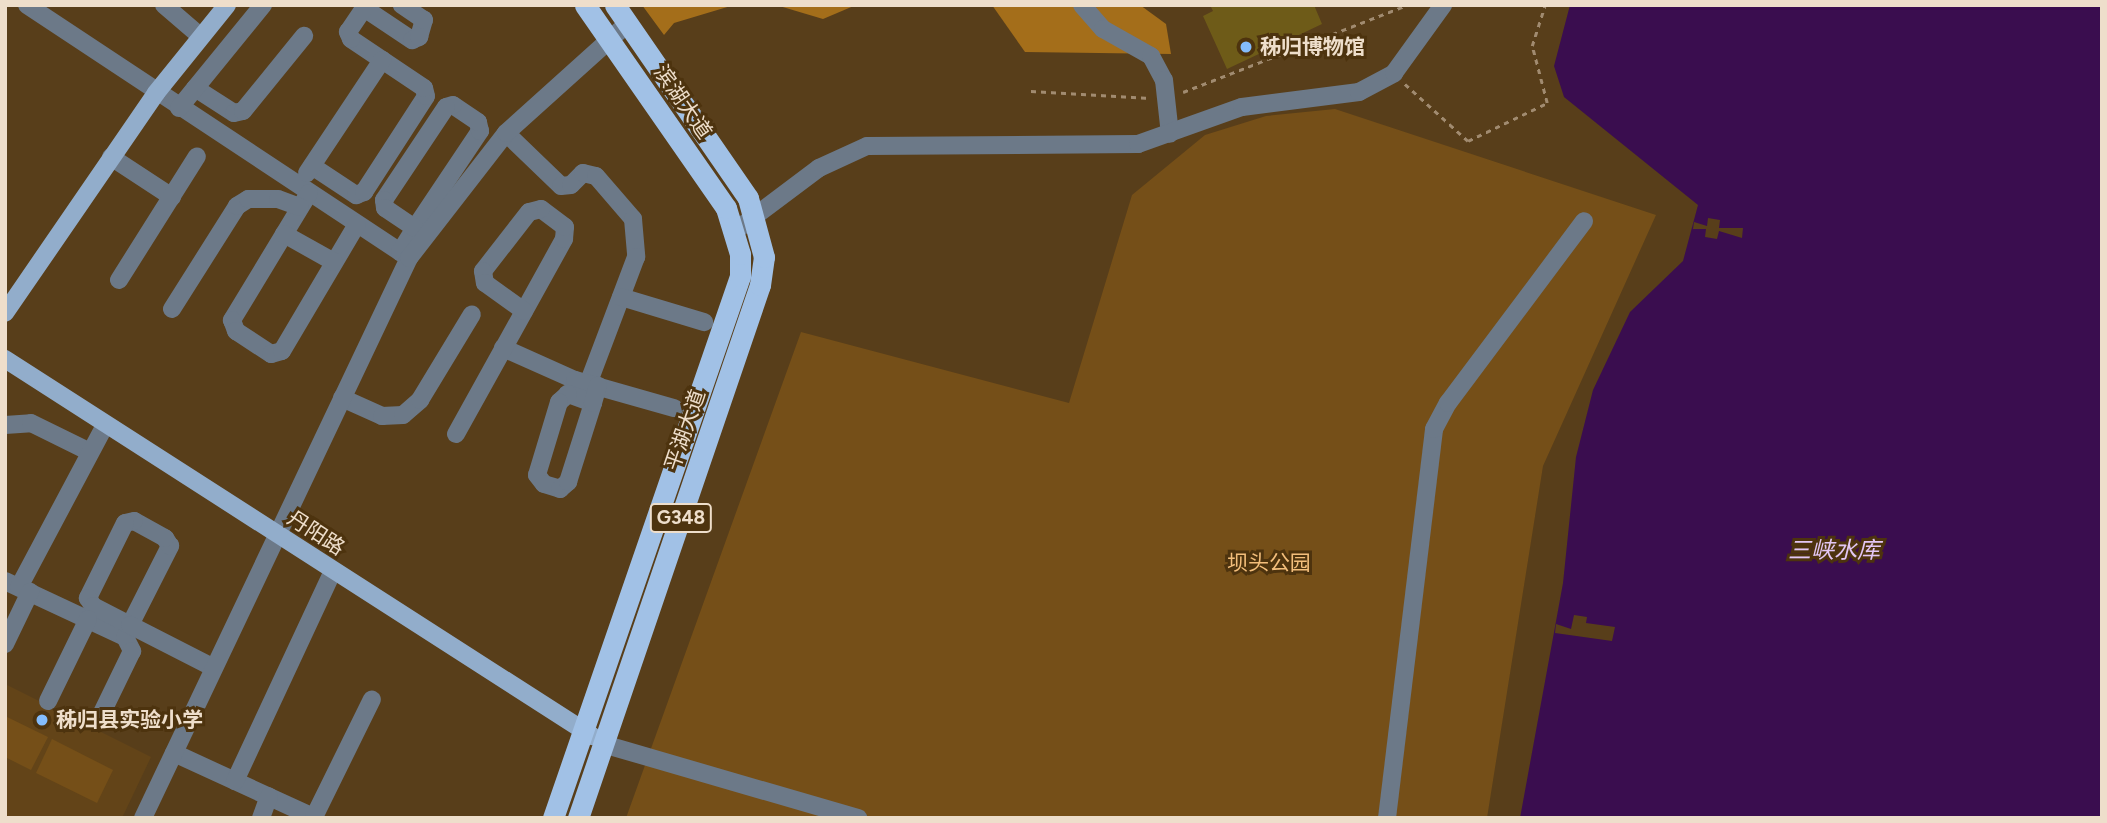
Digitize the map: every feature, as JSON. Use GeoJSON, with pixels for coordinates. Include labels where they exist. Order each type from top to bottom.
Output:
{"type":"FeatureCollection","features":[{"type":"Feature","properties":{"kind":"highway","name":"滨湖大道"},"geometry":{"type":"LineString","coordinates":[[585,5],[714,189],[735,230]]}},
{"type":"Feature","properties":{"kind":"highway","name":"滨湖大道"},"geometry":{"type":"LineString","coordinates":[[615,5],[733,173],[755,216]]}},
{"type":"Feature","properties":{"kind":"highway","name":"平湖大道"},"geometry":{"type":"LineString","coordinates":[[578,818],[760,285],[764,257],[755,216]]}},
{"type":"Feature","properties":{"kind":"highway","name":"平湖大道"},"geometry":{"type":"LineString","coordinates":[[553,818],[740,276],[735,230]]}},
{"type":"Feature","properties":{"kind":"main road"},"geometry":{"type":"LineString","coordinates":[[5,313],[156,93],[227,5]]}},
{"type":"Feature","properties":{"kind":"main road","name":"丹阳路"},"geometry":{"type":"LineString","coordinates":[[5,359],[603,744]]}},
{"type":"Feature","properties":{"kind":"street"},"geometry":{"type":"LineString","coordinates":[[27,5],[302,195],[357,224],[404,255]]}},
{"type":"Feature","properties":{"kind":"street"},"geometry":{"type":"LineString","coordinates":[[164,5],[200,36]]}},
{"type":"Feature","properties":{"kind":"street"},"geometry":{"type":"LineString","coordinates":[[179,108],[263,5]]}},
{"type":"Feature","properties":{"kind":"street"},"geometry":{"type":"LineString","coordinates":[[312,166],[356,195],[364,192],[426,96],[424,88],[351,39],[348,32],[365,7],[412,40],[419,37],[424,20],[402,5]]}},
{"type":"Feature","properties":{"kind":"street"},"geometry":{"type":"LineString","coordinates":[[1082,5],[1103,29],[1151,55],[1164,80],[1170,134]]}},
{"type":"Feature","properties":{"kind":"street"},"geometry":{"type":"LineString","coordinates":[[735,230],[820,167],[867,146],[1122,145],[1170,134],[1262,102],[1359,92],[1394,74],[1443,5]]}},
{"type":"Feature","properties":{"kind":"street"},"geometry":{"type":"LineString","coordinates":[[404,255],[506,133],[628,23]]}},
{"type":"Feature","properties":{"kind":"street"},"geometry":{"type":"LineString","coordinates":[[195,88],[234,113],[243,111],[304,36]]}},
{"type":"Feature","properties":{"kind":"street"},"geometry":{"type":"LineString","coordinates":[[357,224],[282,351],[271,354],[236,331],[232,320],[284,234],[312,166],[382,60]]}},
{"type":"Feature","properties":{"kind":"street"},"geometry":{"type":"LineString","coordinates":[[143,818],[342,398],[415,228],[480,131],[478,122],[453,105],[446,107],[384,200],[385,208],[415,228]]}},
{"type":"Feature","properties":{"kind":"street"},"geometry":{"type":"LineString","coordinates":[[506,133],[561,186],[571,186],[583,173],[596,176],[626,207],[637,240],[568,482],[560,489],[544,484],[537,475],[559,402],[568,394],[593,391]]}},
{"type":"Feature","properties":{"kind":"street"},"geometry":{"type":"LineString","coordinates":[[119,279],[197,156]]}},
{"type":"Feature","properties":{"kind":"street"},"geometry":{"type":"LineString","coordinates":[[111,157],[172,197]]}},
{"type":"Feature","properties":{"kind":"street"},"geometry":{"type":"LineString","coordinates":[[172,309],[237,206],[248,199],[278,199],[302,195]]}},
{"type":"Feature","properties":{"kind":"street"},"geometry":{"type":"LineString","coordinates":[[456,434],[564,239],[565,227],[541,209],[528,212],[483,271],[485,283],[524,311]]}},
{"type":"Feature","properties":{"kind":"street"},"geometry":{"type":"LineString","coordinates":[[1387,818],[1434,429],[1448,403],[1584,221]]}},
{"type":"Feature","properties":{"kind":"street"},"geometry":{"type":"LineString","coordinates":[[284,234],[334,262]]}},
{"type":"Feature","properties":{"kind":"street"},"geometry":{"type":"LineString","coordinates":[[621,296],[704,322]]}},
{"type":"Feature","properties":{"kind":"street"},"geometry":{"type":"LineString","coordinates":[[342,398],[382,416],[393,418],[412,409],[472,314]]}},
{"type":"Feature","properties":{"kind":"street"},"geometry":{"type":"LineString","coordinates":[[503,348],[593,391],[674,408]]}},
{"type":"Feature","properties":{"kind":"street"},"geometry":{"type":"LineString","coordinates":[[5,425],[31,423],[90,452]]}},
{"type":"Feature","properties":{"kind":"street"},"geometry":{"type":"LineString","coordinates":[[5,644],[18,587],[105,425]]}},
{"type":"Feature","properties":{"kind":"street"},"geometry":{"type":"LineString","coordinates":[[130,625],[170,546],[165,538],[134,521],[125,523],[88,598],[93,606],[130,625],[214,668]]}},
{"type":"Feature","properties":{"kind":"street"},"geometry":{"type":"LineString","coordinates":[[235,781],[333,571]]}},
{"type":"Feature","properties":{"kind":"street"},"geometry":{"type":"LineString","coordinates":[[18,587],[125,637],[132,651],[98,722]]}},
{"type":"Feature","properties":{"kind":"street"},"geometry":{"type":"LineString","coordinates":[[48,701],[88,620]]}},
{"type":"Feature","properties":{"kind":"street"},"geometry":{"type":"LineString","coordinates":[[174,752],[314,818],[372,699]]}},
{"type":"Feature","properties":{"kind":"street"},"geometry":{"type":"LineString","coordinates":[[603,744],[858,818]]}},
{"type":"Feature","properties":{"kind":"street"},"geometry":{"type":"LineString","coordinates":[[261,818],[269,796]]}},
{"type":"Feature","properties":{"kind":"path"},"geometry":{"type":"LineString","coordinates":[[1031,91],[1166,99],[1407,5]]}},
{"type":"Feature","properties":{"kind":"path"},"geometry":{"type":"LineString","coordinates":[[1394,74],[1468,141],[1547,103],[1532,46],[1545,5]]}},
{"type":"Feature","properties":{"kind":"shaded area"},"geometry":{"type":"Polygon","coordinates":[[[642,5],[734,5],[674,23],[664,35],[642,5]]]}},
{"type":"Feature","properties":{"kind":"shaded area"},"geometry":{"type":"Polygon","coordinates":[[[776,5],[856,5],[823,19],[776,5]]]}},
{"type":"Feature","properties":{"kind":"shaded area"},"geometry":{"type":"Polygon","coordinates":[[[992,5],[1140,5],[1166,24],[1171,54],[1025,52],[992,5]]]}},
{"type":"Feature","properties":{"kind":"shaded area","name":"秭归县实验小学"},"geometry":{"type":"Polygon","coordinates":[[[5,684],[151,757],[122,818],[5,818],[5,684]]]}},
{"type":"Feature","properties":{"kind":"green space","name":"坝头公园"},"geometry":{"type":"Polygon","coordinates":[[[1335,109],[1656,215],[1543,466],[1487,818],[626,818],[801,332],[1069,403],[1132,195],[1205,135],[1266,116],[1335,109]]]}},
{"type":"Feature","properties":{"kind":"green space"},"geometry":{"type":"Polygon","coordinates":[[[5,716],[48,737],[31,770],[5,757],[5,716]]]}},
{"type":"Feature","properties":{"kind":"green space"},"geometry":{"type":"Polygon","coordinates":[[[52,739],[113,770],[97,803],[36,773],[52,739]]]}},
{"type":"Feature","properties":{"kind":"water","name":"三峡水库"},"geometry":{"type":"Polygon","coordinates":[[[1570,5],[2102,5],[2102,818],[1520,818],[1563,583],[1576,457],[1593,390],[1630,312],[1683,261],[1698,205],[1564,97],[1554,66],[1570,5]]]}},
{"type":"Feature","properties":{"kind":"pier"},"geometry":{"type":"Polygon","coordinates":[[[1708,218],[1720,220],[1719,228],[1743,228],[1742,238],[1719,231],[1717,239],[1705,237],[1706,229],[1693,229],[1694,222],[1707,226],[1708,218]]]}},
{"type":"Feature","properties":{"kind":"pier"},"geometry":{"type":"Polygon","coordinates":[[[1574,615],[1587,617],[1586,623],[1615,627],[1612,641],[1555,633],[1556,624],[1571,629],[1574,615]]]}},
{"type":"Feature","properties":{"kind":"building","name":"秭归博物馆"},"geometry":{"type":"Polygon","coordinates":[[[1210,5],[1314,5],[1322,24],[1227,69],[1203,16],[1213,11],[1210,5]]]}},
{"type":"Feature","properties":{"kind":"place","name":"秭归博物馆"},"geometry":{"type":"Point","coordinates":[1246,47]}},
{"type":"Feature","properties":{"kind":"place","name":"秭归县实验小学"},"geometry":{"type":"Point","coordinates":[42,720]}}]}
